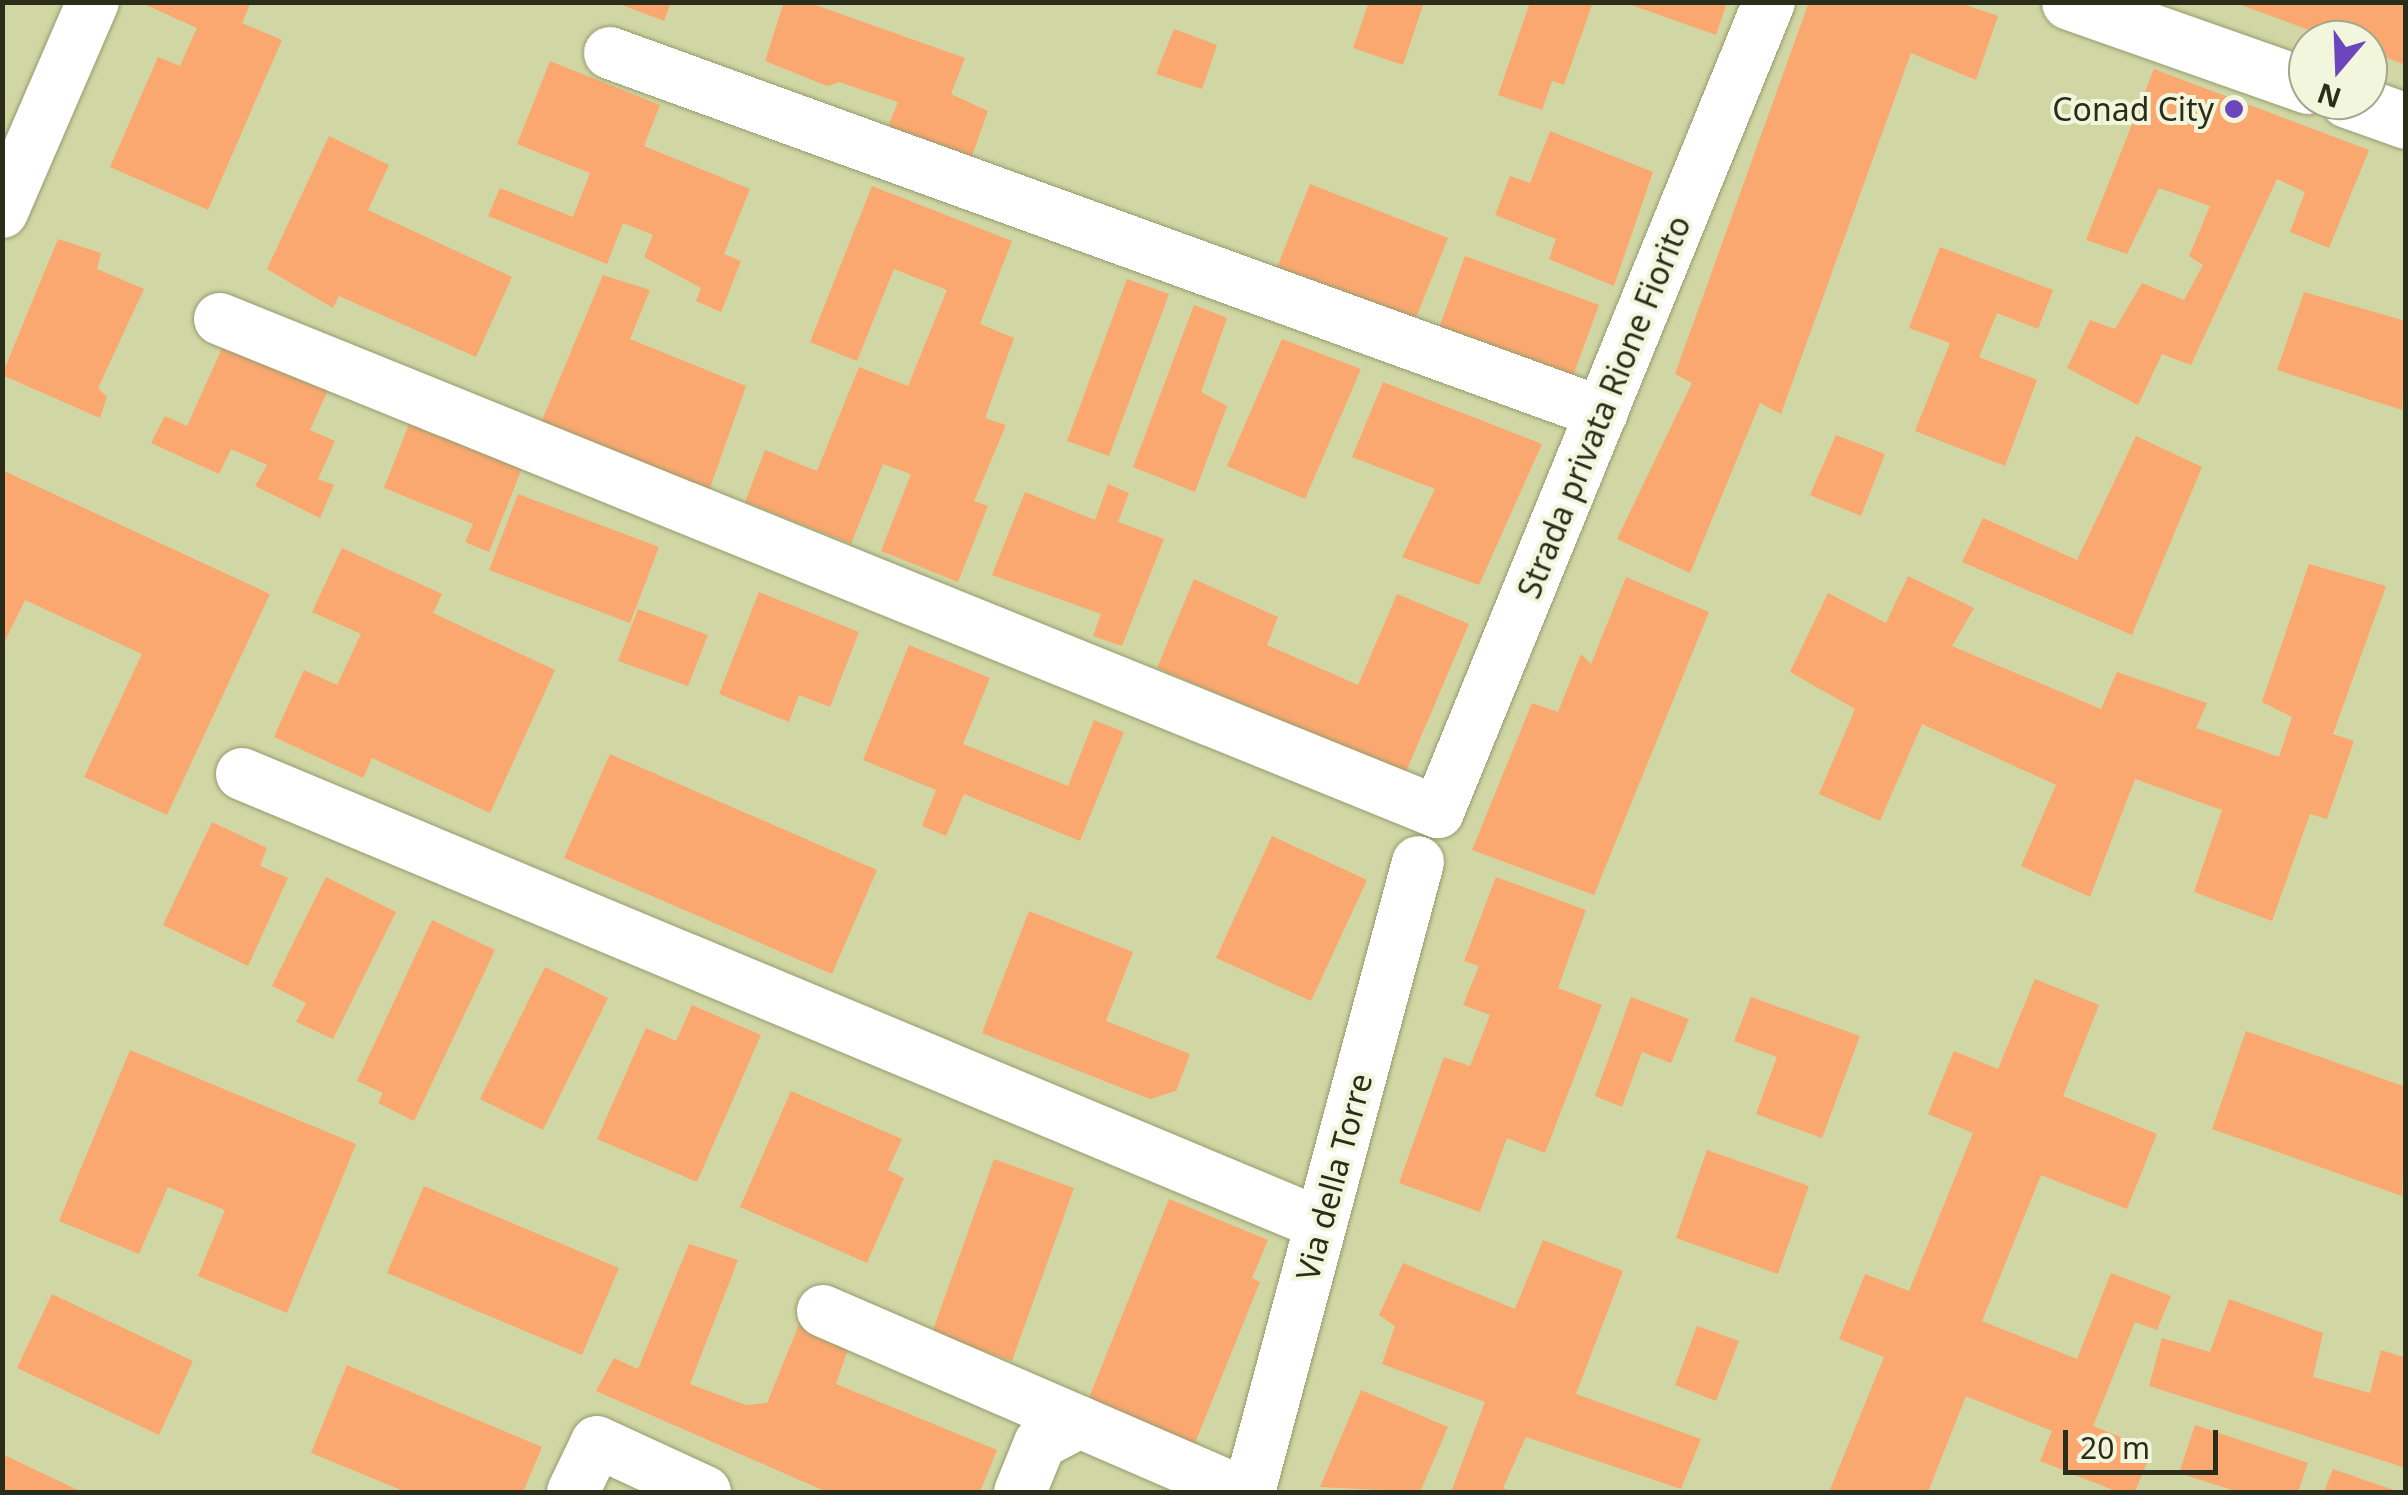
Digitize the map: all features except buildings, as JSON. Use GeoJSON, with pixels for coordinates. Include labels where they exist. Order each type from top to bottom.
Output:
{"type":"FeatureCollection","features":[{"type":"Feature","properties":{"kind":"main road"},"geometry":{"type":"LineString","coordinates":[[2070,2],[2288,79]]}},
{"type":"Feature","properties":{"kind":"street"},"geometry":{"type":"LineString","coordinates":[[2,212],[93,2]]}},
{"type":"Feature","properties":{"kind":"street","name":"Strada privata Rione Fiorito"},"geometry":{"type":"LineString","coordinates":[[220,318],[1438,812],[1769,2]]}},
{"type":"Feature","properties":{"kind":"street"},"geometry":{"type":"LineString","coordinates":[[610,53],[1602,413]]}},
{"type":"Feature","properties":{"kind":"street"},"geometry":{"type":"LineString","coordinates":[[242,774],[1321,1224]]}},
{"type":"Feature","properties":{"kind":"street","name":"Via della Torre"},"geometry":{"type":"LineString","coordinates":[[1249,1492],[1418,862]]}},
{"type":"Feature","properties":{"kind":"street"},"geometry":{"type":"LineString","coordinates":[[823,1311],[1241,1492]]}},
{"type":"Feature","properties":{"kind":"street"},"geometry":{"type":"LineString","coordinates":[[1020,1492],[1040,1443],[1080,1422]]}},
{"type":"Feature","properties":{"kind":"street"},"geometry":{"type":"LineString","coordinates":[[573,1492],[597,1442],[706,1492]]}},
{"type":"Feature","properties":{"kind":"place","name":"Conad City"},"geometry":{"type":"Point","coordinates":[2234,109]}}]}
